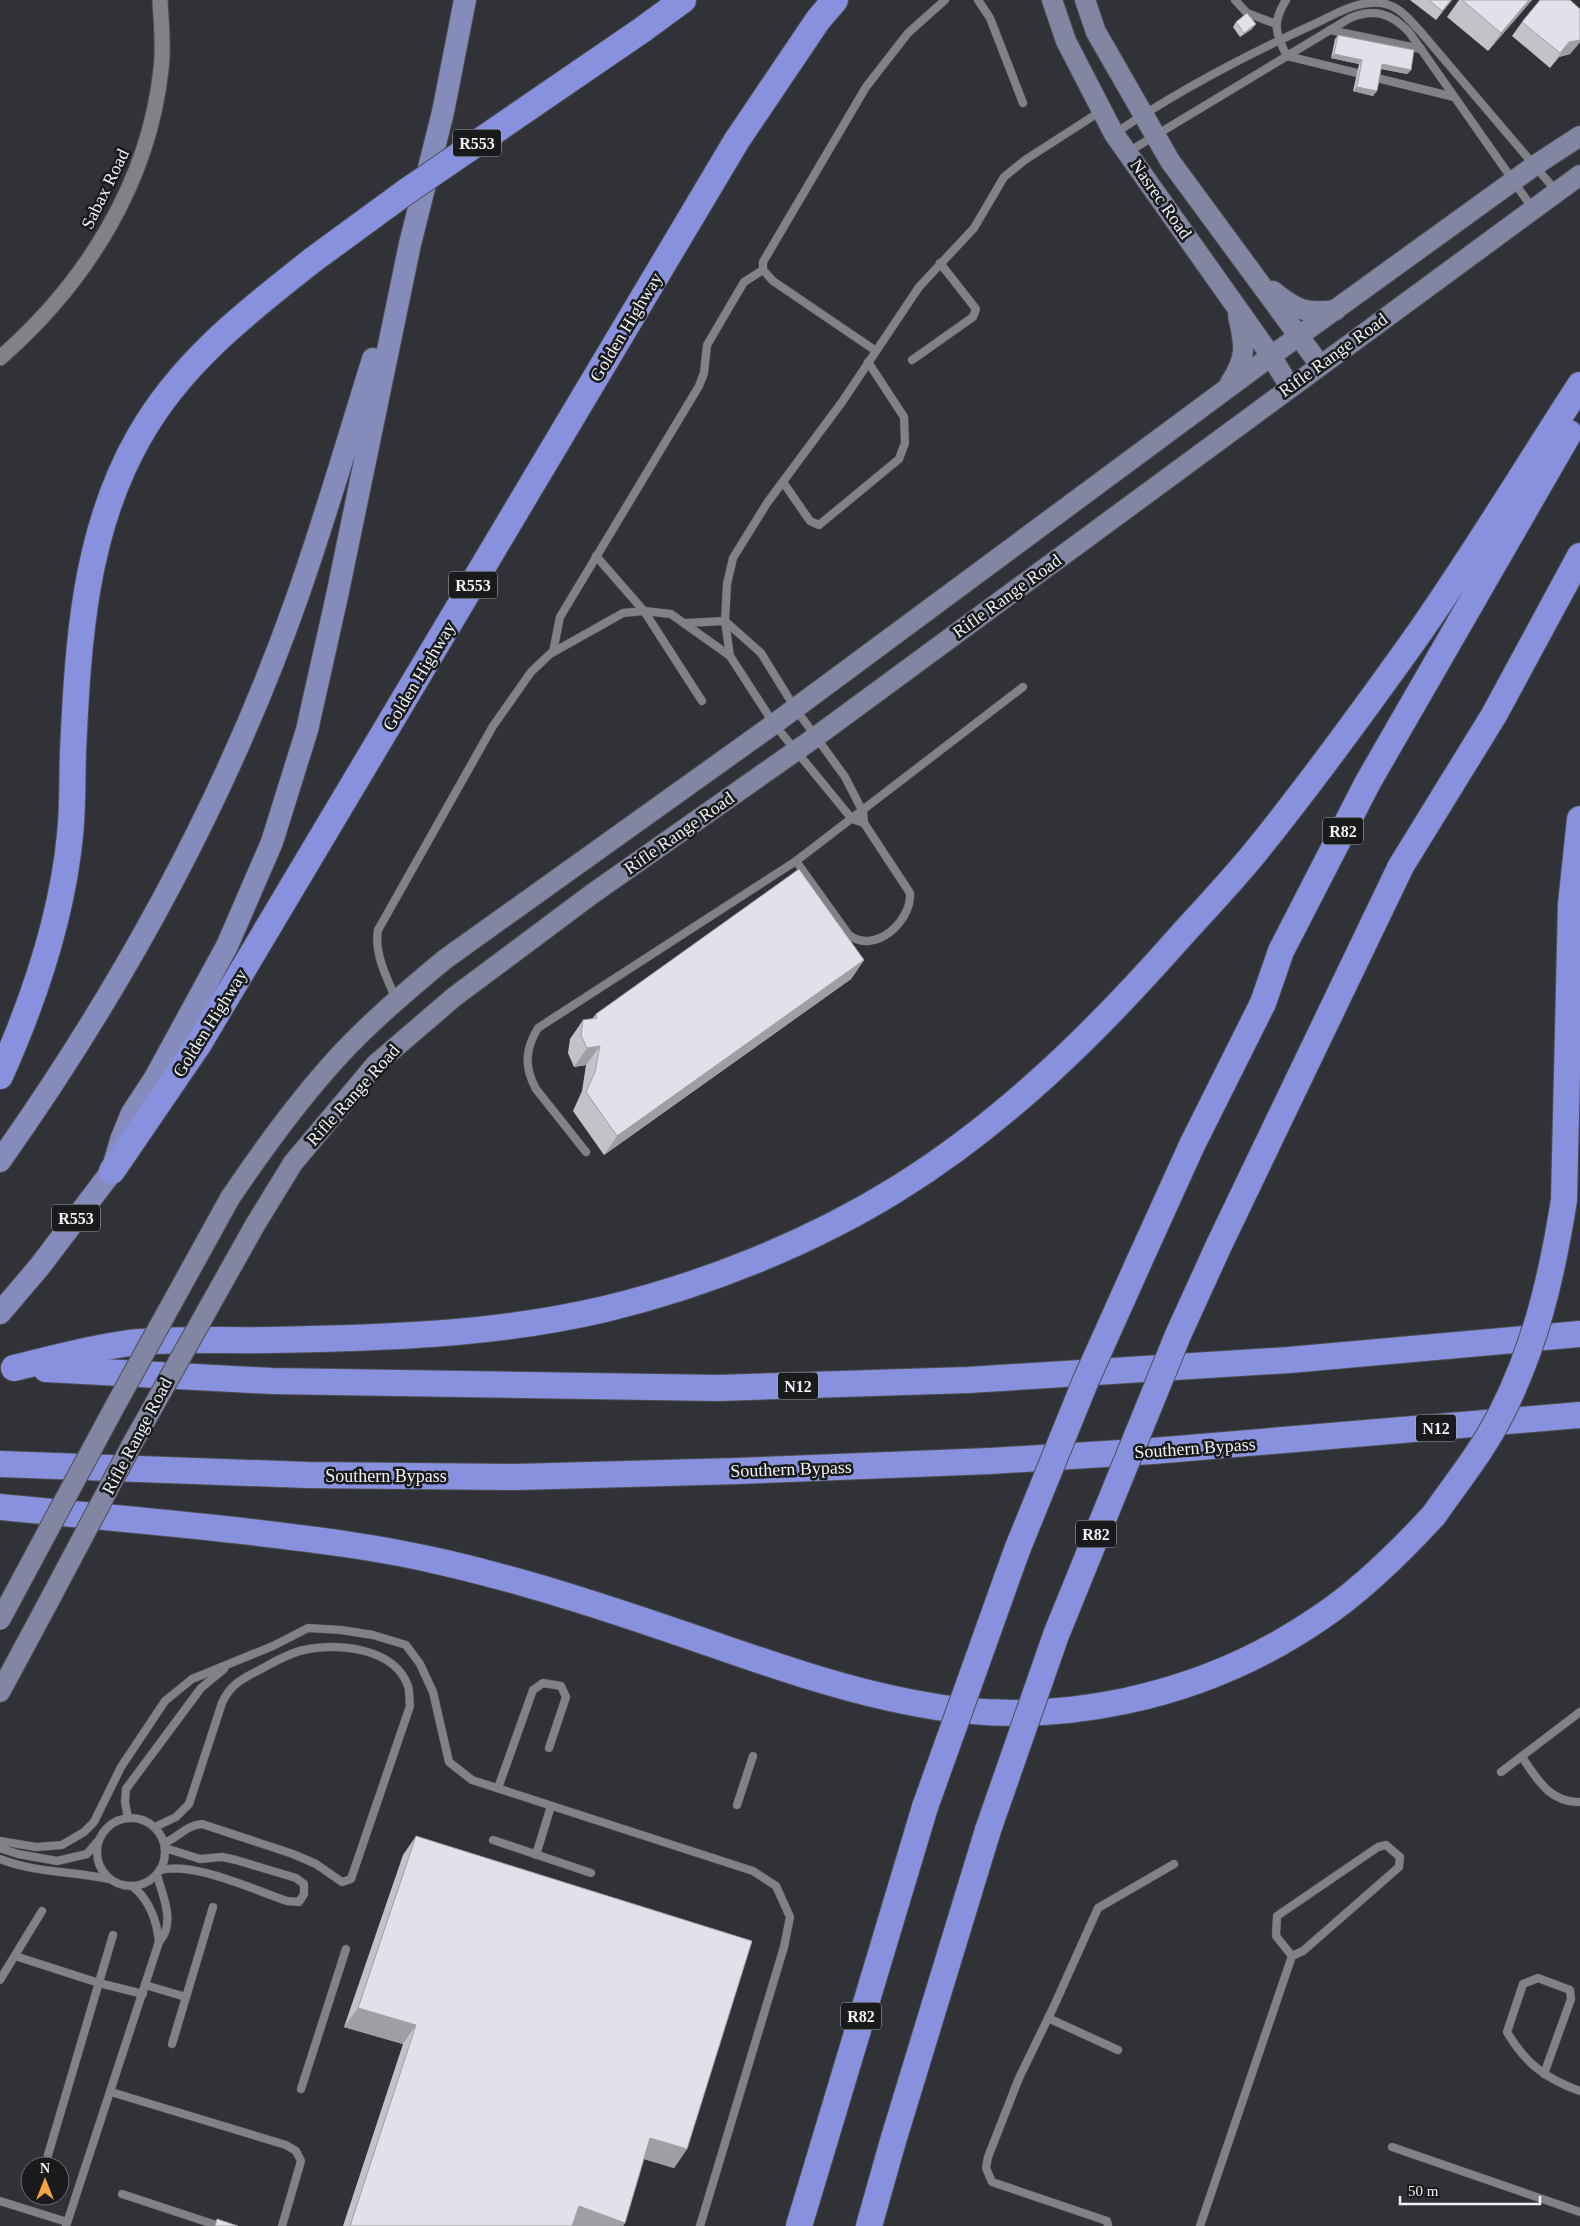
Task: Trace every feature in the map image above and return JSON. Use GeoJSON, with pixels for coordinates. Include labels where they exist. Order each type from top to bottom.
{"type":"FeatureCollection","features":[{"type":"Feature","properties":{"kind":"highway","name":"R553"},"geometry":{"type":"LineString","coordinates":[[0,1076],[22,1027],[34,993],[61,899],[70,835],[83,609],[99,532],[112,490],[139,437],[160,403],[201,354],[243,315],[314,259],[407,191],[683,0]]}},
{"type":"Feature","properties":{"kind":"highway","name":"Golden Highway"},"geometry":{"type":"LineString","coordinates":[[112,1171],[198,1045],[737,140],[818,20],[835,0]]}},
{"type":"Feature","properties":{"kind":"highway"},"geometry":{"type":"LineString","coordinates":[[7,1368],[130,1343],[403,1335],[538,1322],[604,1309],[676,1290],[736,1268],[814,1234],[895,1190],[950,1154],[1046,1077],[1147,974],[1254,854],[1342,740],[1415,638],[1580,386]]}},
{"type":"Feature","properties":{"kind":"highway","name":"R82"},"geometry":{"type":"LineString","coordinates":[[799,2226],[925,1807],[1017,1550],[1086,1380],[1192,1145],[1263,1003],[1281,951],[1364,791],[1580,413]]}},
{"type":"Feature","properties":{"kind":"highway","name":"R82"},"geometry":{"type":"LineString","coordinates":[[869,2226],[988,1830],[1056,1636],[1178,1335],[1219,1245],[1401,866],[1494,715],[1580,556]]}},
{"type":"Feature","properties":{"kind":"highway"},"geometry":{"type":"LineString","coordinates":[[0,1506],[325,1540],[447,1563],[574,1598],[852,1689],[915,1704],[1001,1714],[1056,1712],[1116,1703],[1166,1691],[1222,1672],[1266,1651],[1322,1617],[1388,1563],[1434,1515],[1477,1454],[1500,1415],[1527,1357],[1541,1316],[1554,1263],[1564,1200],[1571,904],[1580,819]]}},
{"type":"Feature","properties":{"kind":"highway","name":"N12"},"geometry":{"type":"LineString","coordinates":[[7,1368],[272,1381],[718,1388],[968,1380],[1289,1360],[1580,1334]]}},
{"type":"Feature","properties":{"kind":"highway","name":"Southern Bypass"},"geometry":{"type":"LineString","coordinates":[[0,1464],[327,1476],[516,1477],[738,1471],[990,1461],[1153,1452],[1580,1415]]}},
{"type":"Feature","properties":{"kind":"main road"},"geometry":{"type":"LineString","coordinates":[[112,1171],[121,1140],[132,1113],[156,1078],[227,946],[272,842],[309,721],[410,244],[443,112],[465,0]]}},
{"type":"Feature","properties":{"kind":"main road","name":"Nasrec Road"},"geometry":{"type":"LineString","coordinates":[[1052,0],[1066,41],[1114,134],[1271,356],[1290,387]]}},
{"type":"Feature","properties":{"kind":"main road","name":"Nasrec Road"},"geometry":{"type":"LineString","coordinates":[[1085,0],[1096,32],[1170,161],[1320,365]]}},
{"type":"Feature","properties":{"kind":"main road","name":"Rifle Range Road"},"geometry":{"type":"LineString","coordinates":[[0,1620],[230,1198],[272,1135],[337,1058],[397,1000],[444,960],[774,724],[1271,356],[1299,338],[1534,166],[1580,136]]}},
{"type":"Feature","properties":{"kind":"main road","name":"Rifle Range Road"},"geometry":{"type":"LineString","coordinates":[[0,1692],[136,1438],[255,1225],[293,1163],[376,1064],[454,997],[592,894],[817,736],[1580,175]]}},
{"type":"Feature","properties":{"kind":"main road"},"geometry":{"type":"LineString","coordinates":[[0,1161],[42,1101],[107,998],[178,872],[208,812],[255,706],[297,598],[410,244]]}},
{"type":"Feature","properties":{"kind":"main road"},"geometry":{"type":"LineString","coordinates":[[1254,275],[1285,301],[1301,310],[1310,312],[1336,310]]}},
{"type":"Feature","properties":{"kind":"main road"},"geometry":{"type":"LineString","coordinates":[[1224,391],[1238,371],[1244,353],[1243,335],[1236,307]]}},
{"type":"Feature","properties":{"kind":"main road","name":"Golden Highway"},"geometry":{"type":"LineString","coordinates":[[0,1313],[40,1266],[112,1171]]}},
{"type":"Feature","properties":{"kind":"street","name":"Sabax Road"},"geometry":{"type":"LineString","coordinates":[[0,358],[30,332],[90,260],[118,210],[144,153],[162,66],[160,0]]}},
{"type":"Feature","properties":{"kind":"lane"},"geometry":{"type":"LineString","coordinates":[[876,352],[772,281],[763,270],[764,256],[866,86],[908,33],[945,0]]}},
{"type":"Feature","properties":{"kind":"lane"},"geometry":{"type":"LineString","coordinates":[[978,0],[990,18],[1023,103]]}},
{"type":"Feature","properties":{"kind":"lane"},"geometry":{"type":"LineString","coordinates":[[1235,0],[1247,13],[1276,24]]}},
{"type":"Feature","properties":{"kind":"lane"},"geometry":{"type":"LineString","coordinates":[[1286,0],[1276,16],[1279,40],[1286,56]]}},
{"type":"Feature","properties":{"kind":"lane"},"geometry":{"type":"LineString","coordinates":[[1114,134],[1144,114],[1223,68],[1279,40],[1354,6],[1367,3],[1392,6],[1420,31],[1557,193]]}},
{"type":"Feature","properties":{"kind":"lane"},"geometry":{"type":"LineString","coordinates":[[1128,152],[1330,30],[1362,13],[1381,13],[1390,15],[1402,24],[1533,209]]}},
{"type":"Feature","properties":{"kind":"lane"},"geometry":{"type":"LineString","coordinates":[[1330,30],[1421,49]]}},
{"type":"Feature","properties":{"kind":"lane"},"geometry":{"type":"LineString","coordinates":[[1286,56],[1357,73]]}},
{"type":"Feature","properties":{"kind":"lane"},"geometry":{"type":"LineString","coordinates":[[1377,78],[1454,97]]}},
{"type":"Feature","properties":{"kind":"lane"},"geometry":{"type":"LineString","coordinates":[[1464,110],[1477,97]]}},
{"type":"Feature","properties":{"kind":"lane"},"geometry":{"type":"LineString","coordinates":[[730,656],[725,621],[727,584],[733,558],[783,482],[876,352],[919,287],[974,228],[1004,177],[1025,160],[1102,110]]}},
{"type":"Feature","properties":{"kind":"lane"},"geometry":{"type":"LineString","coordinates":[[912,360],[973,317],[976,309],[940,263]]}},
{"type":"Feature","properties":{"kind":"lane"},"geometry":{"type":"LineString","coordinates":[[553,652],[560,617],[699,386],[704,373],[705,351],[712,337],[744,282],[763,270]]}},
{"type":"Feature","properties":{"kind":"lane"},"geometry":{"type":"LineString","coordinates":[[783,482],[810,521],[819,525],[899,459],[905,443],[904,418],[868,362]]}},
{"type":"Feature","properties":{"kind":"lane"},"geometry":{"type":"LineString","coordinates":[[596,556],[644,611],[702,701]]}},
{"type":"Feature","properties":{"kind":"lane"},"geometry":{"type":"LineString","coordinates":[[397,1000],[380,956],[377,943],[378,930],[493,726],[530,672],[553,652],[623,613],[644,611],[671,614],[730,656],[774,724],[852,819],[864,824]]}},
{"type":"Feature","properties":{"kind":"lane"},"geometry":{"type":"LineString","coordinates":[[685,623],[725,621],[761,653],[795,708],[845,777],[863,812],[864,824],[910,893],[908,906],[902,920],[891,932],[877,940],[854,939],[849,935],[796,861]]}},
{"type":"Feature","properties":{"kind":"lane"},"geometry":{"type":"LineString","coordinates":[[586,1152],[530,1079],[527,1064],[528,1050],[538,1028],[796,861],[863,812],[1023,687]]}},
{"type":"Feature","properties":{"kind":"lane"},"geometry":{"type":"LineString","coordinates":[[0,1841],[36,1848],[62,1845],[84,1832],[94,1822],[121,1768],[165,1701],[192,1679],[230,1664],[308,1628],[341,1630],[373,1635],[406,1645],[420,1664],[433,1692],[449,1762],[472,1780],[753,1871],[776,1886],[790,1917],[784,1946],[700,2226]]}},
{"type":"Feature","properties":{"kind":"lane"},"geometry":{"type":"LineString","coordinates":[[155,1827],[176,1817],[189,1804],[222,1703],[228,1690],[239,1681],[303,1650],[332,1646],[380,1656],[398,1668],[408,1686],[410,1706],[351,1879],[342,1882],[316,1864],[293,1854],[202,1824],[193,1824],[165,1845]]}},
{"type":"Feature","properties":{"kind":"lane"},"geometry":{"type":"LineString","coordinates":[[128,1818],[125,1802],[126,1789],[201,1688],[230,1664]]}},
{"type":"Feature","properties":{"kind":"lane"},"geometry":{"type":"LineString","coordinates":[[498,1788],[533,1690],[544,1683],[561,1686],[566,1697],[549,1748]]}},
{"type":"Feature","properties":{"kind":"lane"},"geometry":{"type":"LineString","coordinates":[[1501,1772],[1580,1712]]}},
{"type":"Feature","properties":{"kind":"lane"},"geometry":{"type":"LineString","coordinates":[[737,1805],[753,1756]]}},
{"type":"Feature","properties":{"kind":"lane"},"geometry":{"type":"LineString","coordinates":[[1522,1757],[1547,1792],[1557,1798],[1580,1802]]}},
{"type":"Feature","properties":{"kind":"lane"},"geometry":{"type":"LineString","coordinates":[[536,1855],[551,1806]]}},
{"type":"Feature","properties":{"kind":"lane"},"geometry":{"type":"LineString","coordinates":[[94,1822],[112,1823],[128,1818],[145,1820],[155,1827],[165,1845],[164,1859],[158,1873],[167,1909],[168,1924],[165,1936],[159,1942]]}},
{"type":"Feature","properties":{"kind":"lane"},"geometry":{"type":"LineString","coordinates":[[0,1848],[18,1854],[57,1861],[87,1854],[112,1823]]}},
{"type":"Feature","properties":{"kind":"lane"},"geometry":{"type":"LineString","coordinates":[[98,1840],[96,1851],[98,1862],[103,1872],[120,1885],[132,1886],[143,1884],[158,1873],[174,1867],[196,1870],[287,1901],[299,1902],[304,1894],[304,1884],[296,1878],[222,1857],[200,1859],[165,1845]]}},
{"type":"Feature","properties":{"kind":"lane"},"geometry":{"type":"LineString","coordinates":[[493,1840],[591,1873]]}},
{"type":"Feature","properties":{"kind":"lane"},"geometry":{"type":"LineString","coordinates":[[1200,2226],[1292,1956],[1302,1952],[1399,1867],[1400,1857],[1386,1845],[1378,1847],[1277,1916],[1276,1936],[1292,1956]]}},
{"type":"Feature","properties":{"kind":"lane"},"geometry":{"type":"LineString","coordinates":[[0,1859],[14,1865],[84,1874],[111,1880]]}},
{"type":"Feature","properties":{"kind":"lane"},"geometry":{"type":"LineString","coordinates":[[1108,2226],[1107,2221],[992,2182],[986,2168],[996,2132],[1015,2087],[1098,1908],[1174,1864]]}},
{"type":"Feature","properties":{"kind":"lane"},"geometry":{"type":"LineString","coordinates":[[0,2201],[67,2224],[159,1942],[158,1928],[143,1894],[132,1886]]}},
{"type":"Feature","properties":{"kind":"lane"},"geometry":{"type":"LineString","coordinates":[[172,2044],[213,1907]]}},
{"type":"Feature","properties":{"kind":"lane"},"geometry":{"type":"LineString","coordinates":[[0,1980],[42,1911]]}},
{"type":"Feature","properties":{"kind":"lane"},"geometry":{"type":"LineString","coordinates":[[48,2155],[112,1935]]}},
{"type":"Feature","properties":{"kind":"lane"},"geometry":{"type":"LineString","coordinates":[[301,2089],[346,1949]]}},
{"type":"Feature","properties":{"kind":"lane"},"geometry":{"type":"LineString","coordinates":[[15,1956],[99,1983],[143,1994]]}},
{"type":"Feature","properties":{"kind":"lane"},"geometry":{"type":"LineString","coordinates":[[1544,2074],[1571,1999],[1570,1990],[1538,1978],[1523,1984],[1508,2032],[1517,2049],[1527,2061],[1544,2074],[1563,2085],[1580,2091]]}},
{"type":"Feature","properties":{"kind":"lane"},"geometry":{"type":"LineString","coordinates":[[145,1985],[186,1997]]}},
{"type":"Feature","properties":{"kind":"lane"},"geometry":{"type":"LineString","coordinates":[[1048,2018],[1118,2050]]}},
{"type":"Feature","properties":{"kind":"lane"},"geometry":{"type":"LineString","coordinates":[[111,2092],[286,2145],[296,2151],[302,2161],[282,2226]]}},
{"type":"Feature","properties":{"kind":"lane"},"geometry":{"type":"LineString","coordinates":[[1392,2147],[1580,2212]]}},
{"type":"Feature","properties":{"kind":"lane"},"geometry":{"type":"LineString","coordinates":[[122,2194],[219,2226]]}},
{"type":"Feature","properties":{"kind":"building"},"geometry":{"type":"Polygon","coordinates":[[[1429,0],[1451,0],[1442,11],[1429,0]]]}},
{"type":"Feature","properties":{"kind":"building"},"geometry":{"type":"Polygon","coordinates":[[[1462,0],[1529,0],[1501,33],[1462,0]]]}},
{"type":"Feature","properties":{"kind":"building"},"geometry":{"type":"Polygon","coordinates":[[[1540,0],[1570,0],[1580,9],[1580,40],[1569,42],[1560,53],[1522,22],[1540,0]]]}},
{"type":"Feature","properties":{"kind":"building"},"geometry":{"type":"Polygon","coordinates":[[[1247,13],[1256,24],[1244,33],[1236,22],[1247,13]]]}},
{"type":"Feature","properties":{"kind":"building"},"geometry":{"type":"Polygon","coordinates":[[[1338,35],[1414,50],[1411,70],[1382,64],[1377,91],[1357,87],[1362,60],[1334,54],[1338,35]]]}},
{"type":"Feature","properties":{"kind":"building"},"geometry":{"type":"Polygon","coordinates":[[[799,869],[864,960],[617,1136],[586,1092],[595,1072],[600,1046],[587,1048],[581,1035],[583,1020],[597,1018],[596,1014],[799,869]]]}},
{"type":"Feature","properties":{"kind":"building"},"geometry":{"type":"Polygon","coordinates":[[[416,1836],[752,1941],[687,2149],[650,2138],[625,2223],[579,2206],[572,2226],[350,2226],[416,2025],[358,2008],[416,1836]]]}},
{"type":"Feature","properties":{"kind":"building"},"geometry":{"type":"Polygon","coordinates":[[[217,2219],[238,2226],[215,2226],[217,2219]]]}}]}
